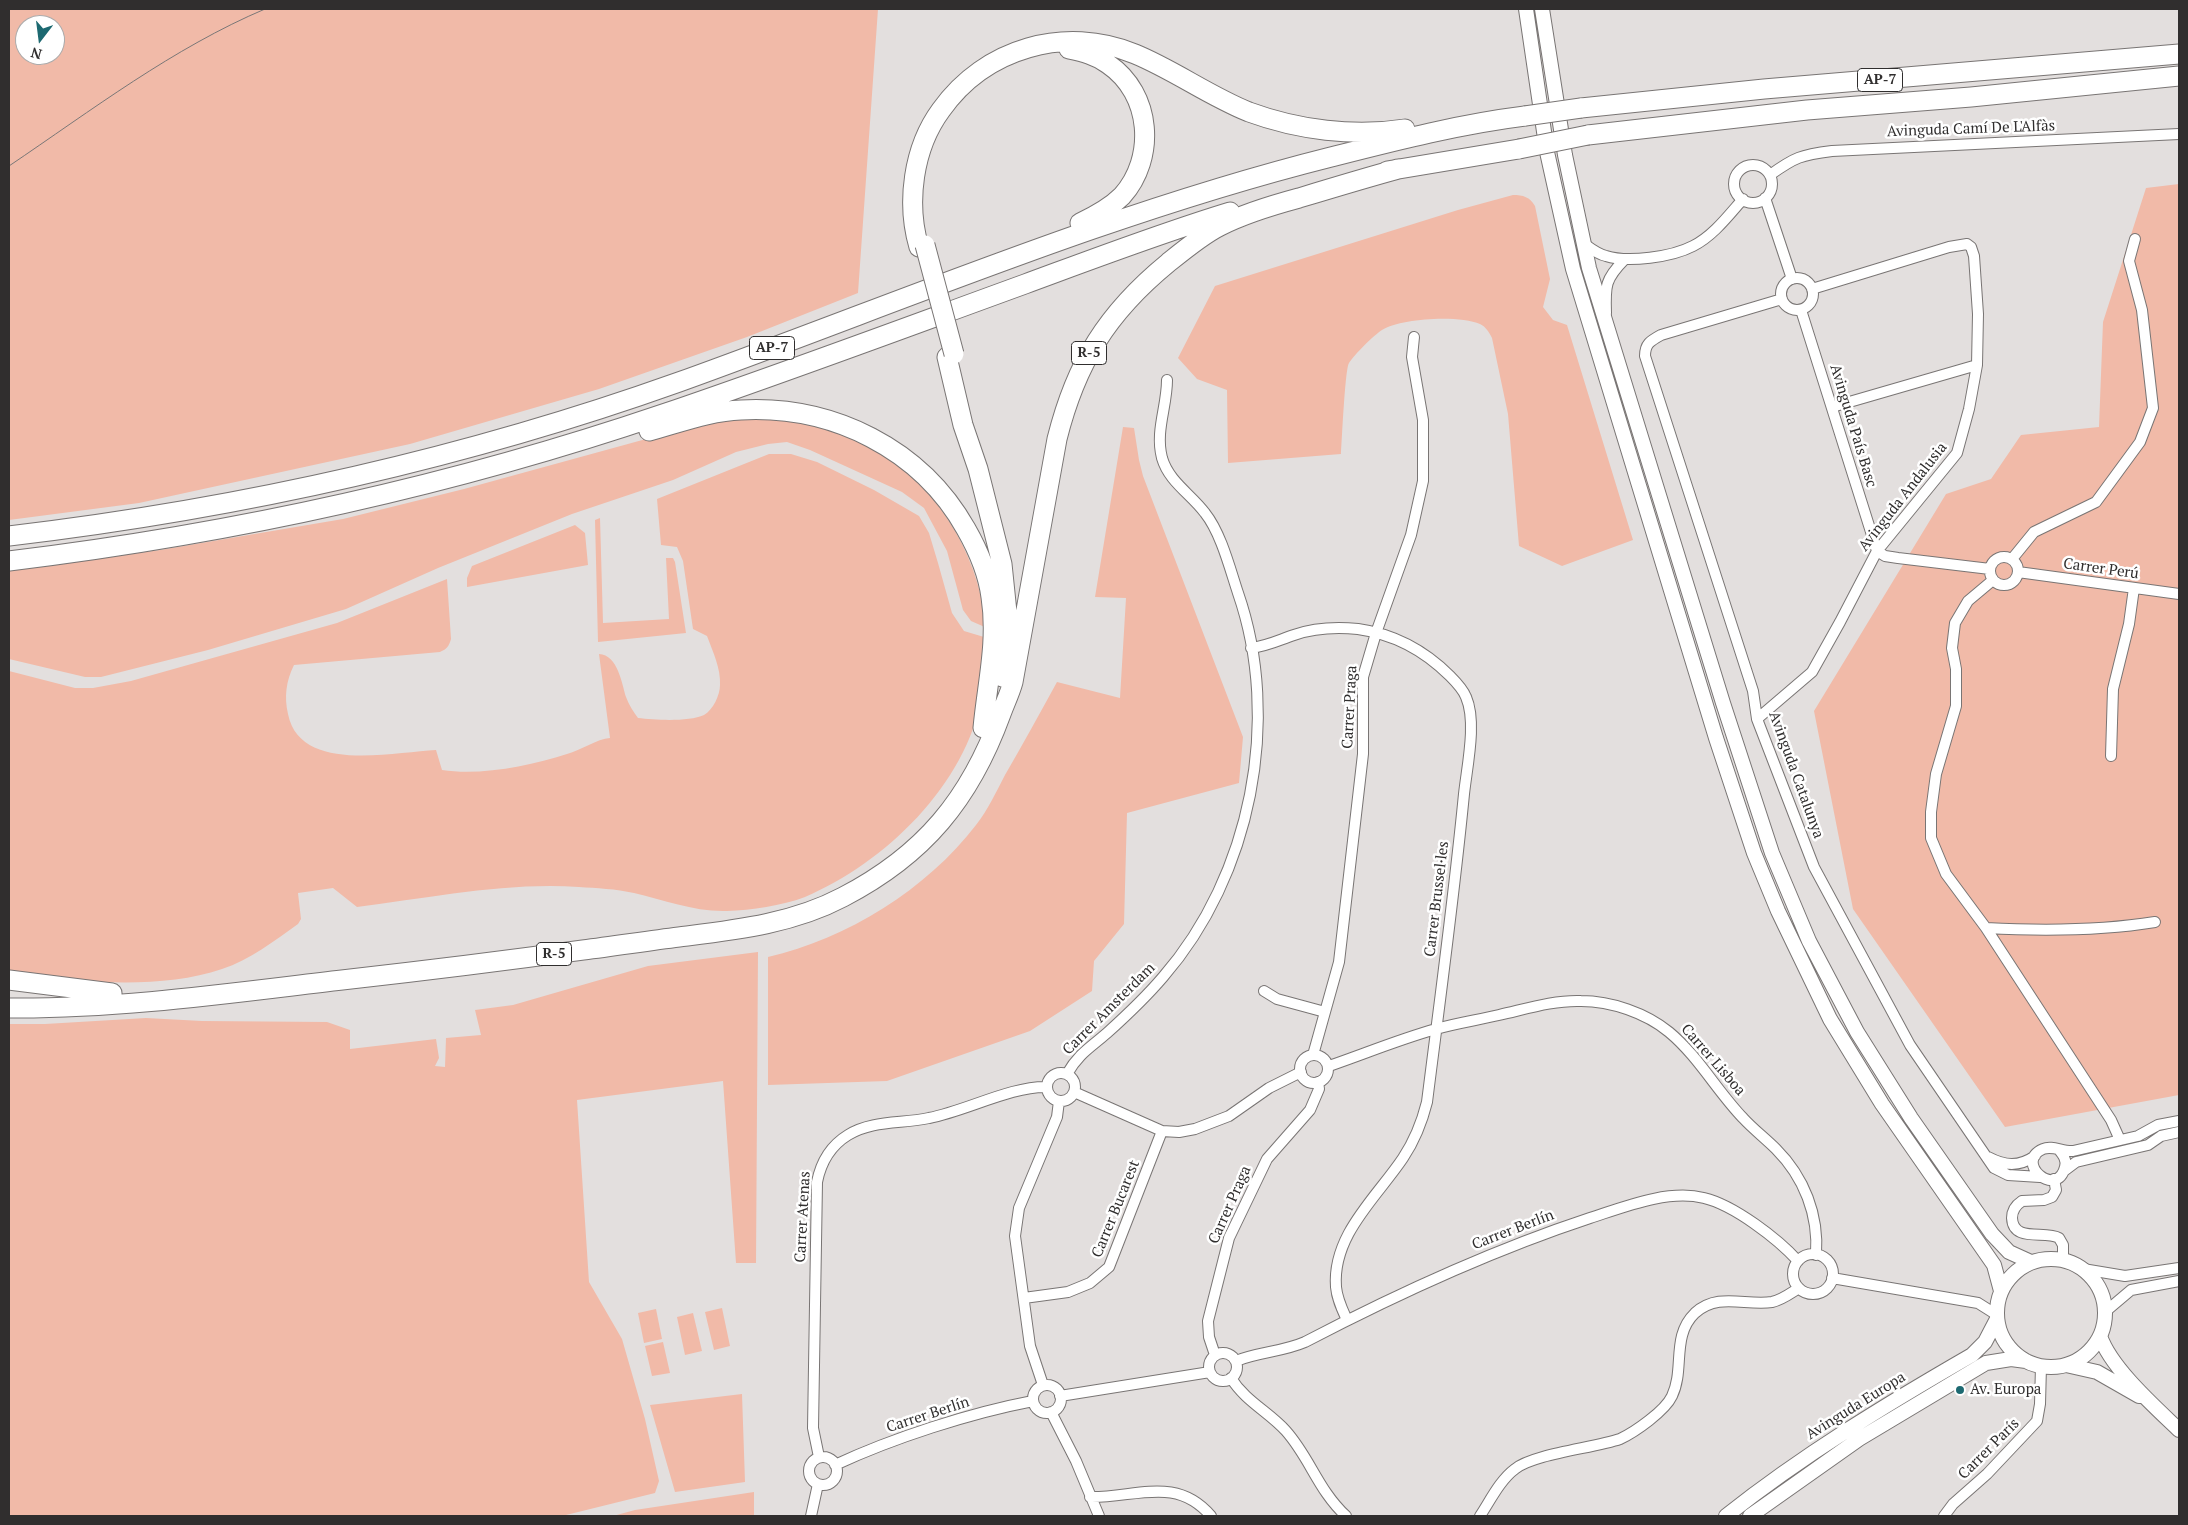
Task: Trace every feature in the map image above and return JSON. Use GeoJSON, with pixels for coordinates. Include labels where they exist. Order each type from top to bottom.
{"type":"FeatureCollection","features":[{"type":"Feature","properties":{"kind":"highway"},"geometry":{"type":"LineString","coordinates":[[922,246],[914,224],[914,186],[919,155],[931,126],[950,98],[977,72],[1010,54],[1031,46],[1080,41],[1119,48],[1143,58],[1248,111],[1284,122],[1314,128],[1373,131],[1402,130],[1449,122],[1497,120]]}},
{"type":"Feature","properties":{"kind":"highway","name":"R-5"},"geometry":{"type":"LineString","coordinates":[[1002,711],[1013,630],[1010,574],[999,523],[950,356],[922,246],[920,203],[924,164],[936,130],[958,99],[995,68],[1023,55],[1059,48],[1084,52],[1109,64],[1125,80],[1132,91],[1143,115],[1145,143],[1143,154],[1134,179],[1115,203],[1093,217],[1064,230],[1030,252]]}},
{"type":"Feature","properties":{"kind":"highway","name":"AP-7"},"geometry":{"type":"LineString","coordinates":[[9,536],[139,518],[241,501],[335,481],[510,436],[674,383],[1136,214],[1272,172],[1377,145],[1497,120],[1581,108],[1764,89],[2179,54]]}},
{"type":"Feature","properties":{"kind":"highway","name":"AP-7"},"geometry":{"type":"LineString","coordinates":[[9,561],[97,550],[249,524],[478,471],[652,418],[1207,219],[1254,205],[1398,169],[1519,149],[1588,135],[1807,110],[1971,97],[2179,76]]}},
{"type":"Feature","properties":{"kind":"highway","name":"R-5"},"geometry":{"type":"LineString","coordinates":[[9,1008],[106,1004],[256,991],[473,966],[716,933],[785,920],[818,908],[856,890],[893,866],[915,848],[946,817],[964,792],[984,758],[1010,695],[1017,666],[1057,439],[1064,412],[1077,376],[1106,326],[1125,302],[1150,277],[1186,248],[1221,226],[1267,207],[1398,169]]}},
{"type":"Feature","properties":{"kind":"highway"},"geometry":{"type":"LineString","coordinates":[[950,356],[963,425],[995,531],[1007,595],[1008,622],[1004,670],[994,708],[982,728]]}},
{"type":"Feature","properties":{"kind":"highway"},"geometry":{"type":"LineString","coordinates":[[9,998],[178,988],[284,977],[733,923],[783,912],[826,896],[857,879],[912,837],[934,814],[957,782],[974,750],[982,728],[992,667],[993,614],[989,585],[970,537],[941,493],[917,468],[902,456],[868,435],[817,416],[772,409],[713,413],[400,498],[323,514],[249,524]]}},
{"type":"Feature","properties":{"kind":"highway"},"geometry":{"type":"LineString","coordinates":[[9,980],[112,993]]}},
{"type":"Feature","properties":{"kind":"main road"},"geometry":{"type":"LineString","coordinates":[[1526,9],[1547,152],[1573,269],[1708,710],[1754,853],[1778,911],[1830,1018],[1882,1104],[1994,1265],[2001,1291],[1997,1317],[2000,1332],[2007,1344],[2016,1354],[2027,1361],[2041,1366],[2066,1365],[2097,1372],[2149,1401]]}},
{"type":"Feature","properties":{"kind":"main road"},"geometry":{"type":"LineString","coordinates":[[1542,9],[1565,155],[1583,242],[1607,328],[1753,799],[1772,853],[1809,940],[1857,1032],[1911,1118],[1996,1239],[2009,1252],[2031,1262]]}},
{"type":"Feature","properties":{"kind":"main road"},"geometry":{"type":"LineString","coordinates":[[2001,1291],[2013,1274],[2031,1262],[2047,1259],[2063,1260],[2083,1269],[2095,1281],[2102,1296],[2105,1312],[2100,1336],[2086,1354],[2066,1365]]}},
{"type":"Feature","properties":{"kind":"main road","name":"Avinguda Europa"},"geometry":{"type":"LineString","coordinates":[[1726,1516],[1761,1488],[1818,1448],[1972,1355],[1985,1342],[1997,1317]]}},
{"type":"Feature","properties":{"kind":"main road"},"geometry":{"type":"LineString","coordinates":[[2100,1336],[2103,1346],[2112,1358],[2149,1401],[2179,1430]]}},
{"type":"Feature","properties":{"kind":"main road","name":"Avinguda Europa"},"geometry":{"type":"LineString","coordinates":[[1750,1516],[1836,1454],[1986,1363],[2011,1359],[2027,1361]]}},
{"type":"Feature","properties":{"kind":"street","name":"Avinguda Camí De L'Alfàs"},"geometry":{"type":"LineString","coordinates":[[1770,175],[1792,159],[1806,154],[1832,151],[2179,134]]}},
{"type":"Feature","properties":{"kind":"street"},"geometry":{"type":"LineString","coordinates":[[1755,165],[1761,167],[1770,175],[1772,187],[1765,198],[1755,202],[1743,200],[1735,190],[1735,177],[1738,172],[1755,165]]}},
{"type":"Feature","properties":{"kind":"street"},"geometry":{"type":"LineString","coordinates":[[1765,198],[1792,279]]}},
{"type":"Feature","properties":{"kind":"street"},"geometry":{"type":"LineString","coordinates":[[1583,242],[1594,251],[1606,257],[1625,259],[1661,256],[1692,246],[1717,228],[1743,200]]}},
{"type":"Feature","properties":{"kind":"street"},"geometry":{"type":"LineString","coordinates":[[2012,559],[2034,532],[2096,502],[2140,442],[2153,408],[2142,310],[2129,260],[2135,239]]}},
{"type":"Feature","properties":{"kind":"street","name":"Avinguda Andalusia"},"geometry":{"type":"LineString","coordinates":[[1757,719],[1812,672],[1877,551],[1957,453],[1969,409],[1977,364],[1978,314],[1974,256],[1971,247],[1966,244],[1960,244],[1812,289]]}},
{"type":"Feature","properties":{"kind":"street"},"geometry":{"type":"LineString","coordinates":[[1607,328],[1606,282],[1625,259]]}},
{"type":"Feature","properties":{"kind":"street"},"geometry":{"type":"LineString","coordinates":[[1796,278],[1807,281],[1812,289],[1812,300],[1801,310],[1790,308],[1782,298],[1783,286],[1792,279],[1796,278]]}},
{"type":"Feature","properties":{"kind":"street","name":"Avinguda Catalunya"},"geometry":{"type":"LineString","coordinates":[[1782,298],[1661,335],[1649,342],[1645,349],[1645,356],[1753,691],[1757,719],[1814,867],[1910,1045],[1994,1168],[2003,1174],[2040,1177]]}},
{"type":"Feature","properties":{"kind":"street","name":"Avinguda País Basc"},"geometry":{"type":"LineString","coordinates":[[1801,310],[1877,551]]}},
{"type":"Feature","properties":{"kind":"street","name":"Carrer Praga"},"geometry":{"type":"LineString","coordinates":[[1313,1054],[1339,962],[1362,754],[1364,678],[1376,632],[1411,535],[1423,481],[1424,420],[1412,357],[1414,337]]}},
{"type":"Feature","properties":{"kind":"street"},"geometry":{"type":"LineString","coordinates":[[1832,407],[1977,364]]}},
{"type":"Feature","properties":{"kind":"street","name":"Carrer Amsterdam"},"geometry":{"type":"LineString","coordinates":[[1067,1074],[1080,1055],[1117,1024],[1165,975],[1195,934],[1227,872],[1249,805],[1254,774],[1258,712],[1251,648],[1239,594],[1212,523],[1205,512],[1178,484],[1164,463],[1160,433],[1167,380]]}},
{"type":"Feature","properties":{"kind":"street"},"geometry":{"type":"LineString","coordinates":[[1877,551],[1885,556],[1990,569]]}},
{"type":"Feature","properties":{"kind":"street"},"geometry":{"type":"LineString","coordinates":[[2006,557],[2012,559],[2017,565],[2018,572],[2016,578],[2009,584],[2000,584],[1993,580],[1990,569],[1997,559],[2006,557]]}},
{"type":"Feature","properties":{"kind":"street","name":"Carrer Perú"},"geometry":{"type":"LineString","coordinates":[[2018,572],[2179,594]]}},
{"type":"Feature","properties":{"kind":"street"},"geometry":{"type":"LineString","coordinates":[[1993,580],[1968,601],[1955,623],[1952,648],[1956,677],[1956,706],[1936,774],[1930,827],[1935,850],[1946,874],[1986,928],[2111,1120],[2120,1140]]}},
{"type":"Feature","properties":{"kind":"street"},"geometry":{"type":"LineString","coordinates":[[2111,756],[2113,689],[2129,624],[2134,588]]}},
{"type":"Feature","properties":{"kind":"street","name":"Carrer Brussel·les"},"geometry":{"type":"LineString","coordinates":[[1251,648],[1267,646],[1296,634],[1326,628],[1358,629],[1376,632],[1414,647],[1432,659],[1459,685],[1466,696],[1470,708],[1470,732],[1458,856],[1427,1102],[1420,1127],[1403,1159],[1356,1220],[1339,1262],[1336,1289],[1347,1320]]}},
{"type":"Feature","properties":{"kind":"street"},"geometry":{"type":"LineString","coordinates":[[1986,928],[2026,930],[2115,929],[2155,922]]}},
{"type":"Feature","properties":{"kind":"street"},"geometry":{"type":"LineString","coordinates":[[1264,991],[1277,999],[1325,1012]]}},
{"type":"Feature","properties":{"kind":"street","name":"Carrer Lisboa"},"geometry":{"type":"LineString","coordinates":[[1329,1066],[1436,1029],[1544,1005],[1573,1001],[1612,1005],[1655,1023],[1668,1031],[1686,1049],[1737,1112],[1776,1148],[1792,1167],[1802,1182],[1813,1211],[1817,1238],[1816,1255]]}},
{"type":"Feature","properties":{"kind":"street"},"geometry":{"type":"LineString","coordinates":[[1313,1054],[1324,1058],[1329,1066],[1328,1075],[1318,1082],[1306,1080],[1301,1072],[1303,1060],[1313,1054]]}},
{"type":"Feature","properties":{"kind":"street"},"geometry":{"type":"LineString","coordinates":[[1074,1092],[1162,1131],[1179,1132],[1229,1116],[1269,1088],[1301,1072]]}},
{"type":"Feature","properties":{"kind":"street"},"geometry":{"type":"LineString","coordinates":[[1061,1073],[1067,1074],[1073,1079],[1074,1092],[1068,1099],[1059,1101],[1051,1096],[1047,1087],[1053,1076],[1061,1073]]}},
{"type":"Feature","properties":{"kind":"street","name":"Carrer Praga"},"geometry":{"type":"LineString","coordinates":[[1215,1355],[1209,1337],[1208,1321],[1229,1238],[1267,1159],[1310,1110],[1319,1089],[1318,1082]]}},
{"type":"Feature","properties":{"kind":"street","name":"Carrer Atenas"},"geometry":{"type":"LineString","coordinates":[[819,1457],[813,1428],[817,1182],[820,1166],[828,1153],[836,1144],[858,1130],[880,1124],[929,1118],[1030,1088],[1047,1087]]}},
{"type":"Feature","properties":{"kind":"street"},"geometry":{"type":"LineString","coordinates":[[1043,1385],[1030,1346],[1015,1236],[1016,1221],[1024,1192],[1057,1117],[1059,1101]]}},
{"type":"Feature","properties":{"kind":"street"},"geometry":{"type":"LineString","coordinates":[[1988,1157],[2003,1164],[2021,1164],[2036,1156],[2043,1149],[2073,1151],[2142,1134],[2158,1125],[2179,1121]]}},
{"type":"Feature","properties":{"kind":"street","name":"Carrer Bucarest"},"geometry":{"type":"LineString","coordinates":[[1024,1298],[1068,1292],[1082,1287],[1101,1276],[1109,1267],[1162,1131]]}},
{"type":"Feature","properties":{"kind":"street"},"geometry":{"type":"LineString","coordinates":[[2036,1156],[2033,1166],[2040,1177],[2048,1180],[2054,1179],[2076,1162],[2148,1144],[2161,1136],[2179,1132]]}},
{"type":"Feature","properties":{"kind":"street"},"geometry":{"type":"LineString","coordinates":[[2058,1150],[2065,1159],[2064,1171]]}},
{"type":"Feature","properties":{"kind":"street"},"geometry":{"type":"LineString","coordinates":[[2054,1179],[2056,1190],[2052,1197],[2044,1200],[2022,1201],[2014,1209],[2012,1219],[2015,1228],[2022,1233],[2047,1233],[2059,1238],[2063,1245],[2063,1260]]}},
{"type":"Feature","properties":{"kind":"street","name":"Carrer Berlín"},"geometry":{"type":"LineString","coordinates":[[1236,1361],[1247,1356],[1296,1346],[1421,1284],[1523,1241],[1611,1211],[1672,1197],[1694,1196],[1722,1204],[1744,1217],[1798,1261]]}},
{"type":"Feature","properties":{"kind":"street"},"geometry":{"type":"LineString","coordinates":[[1806,1255],[1816,1255],[1825,1259],[1830,1264],[1832,1278],[1827,1288],[1816,1294],[1799,1288],[1793,1276],[1798,1261],[1806,1255]]}},
{"type":"Feature","properties":{"kind":"street"},"geometry":{"type":"LineString","coordinates":[[2083,1269],[2126,1276],[2179,1268]]}},
{"type":"Feature","properties":{"kind":"street"},"geometry":{"type":"LineString","coordinates":[[1832,1278],[1978,1304],[1997,1317]]}},
{"type":"Feature","properties":{"kind":"street"},"geometry":{"type":"LineString","coordinates":[[2105,1312],[2131,1290],[2179,1282]]}},
{"type":"Feature","properties":{"kind":"street"},"geometry":{"type":"LineString","coordinates":[[1480,1516],[1508,1475],[1516,1468],[1532,1460],[1620,1439],[1631,1434],[1663,1408],[1672,1396],[1675,1387],[1680,1339],[1687,1324],[1696,1312],[1710,1304],[1724,1301],[1773,1302],[1799,1288]]}},
{"type":"Feature","properties":{"kind":"street"},"geometry":{"type":"LineString","coordinates":[[1225,1353],[1236,1361],[1237,1370],[1231,1378],[1218,1380],[1210,1372],[1210,1361],[1215,1355],[1225,1353]]}},
{"type":"Feature","properties":{"kind":"street","name":"Carrer París"},"geometry":{"type":"LineString","coordinates":[[1944,1516],[1953,1504],[1987,1474],[2036,1421],[2040,1404],[2041,1366]]}},
{"type":"Feature","properties":{"kind":"street"},"geometry":{"type":"LineString","coordinates":[[1060,1396],[1210,1372]]}},
{"type":"Feature","properties":{"kind":"street"},"geometry":{"type":"LineString","coordinates":[[1231,1378],[1244,1396],[1287,1432],[1326,1494],[1346,1516]]}},
{"type":"Feature","properties":{"kind":"street"},"geometry":{"type":"LineString","coordinates":[[1043,1385],[1052,1386],[1060,1396],[1059,1406],[1051,1412],[1039,1410],[1033,1401],[1036,1390],[1043,1385]]}},
{"type":"Feature","properties":{"kind":"street","name":"Carrer Berlín"},"geometry":{"type":"LineString","coordinates":[[835,1465],[930,1429],[988,1411],[1033,1401]]}},
{"type":"Feature","properties":{"kind":"street"},"geometry":{"type":"LineString","coordinates":[[1051,1412],[1076,1461],[1099,1516]]}},
{"type":"Feature","properties":{"kind":"street"},"geometry":{"type":"LineString","coordinates":[[819,1457],[826,1457],[835,1465],[837,1471],[834,1479],[826,1484],[818,1484],[810,1477],[809,1468],[813,1460],[819,1457]]}},
{"type":"Feature","properties":{"kind":"street"},"geometry":{"type":"LineString","coordinates":[[811,1516],[818,1484]]}},
{"type":"Feature","properties":{"kind":"street"},"geometry":{"type":"LineString","coordinates":[[1090,1497],[1162,1491],[1190,1499],[1202,1506],[1211,1516]]}},
{"type":"Feature","properties":{"kind":"shaded area"},"geometry":{"type":"Polygon","coordinates":[[[9,9],[878,9],[858,293],[747,337],[599,389],[410,444],[139,503],[9,520],[9,9]]]}},
{"type":"Feature","properties":{"kind":"shaded area"},"geometry":{"type":"Polygon","coordinates":[[[2179,184],[2179,1095],[2005,1127],[1853,909],[1814,711],[1946,494],[1991,479],[2021,435],[2099,427],[2103,322],[2146,188],[2179,184]]]}},
{"type":"Feature","properties":{"kind":"shaded area"},"geometry":{"type":"Polygon","coordinates":[[[1513,195],[1526,197],[1535,206],[1550,279],[1543,307],[1553,320],[1567,325],[1633,540],[1562,566],[1519,546],[1508,414],[1492,338],[1484,327],[1471,321],[1430,319],[1402,323],[1382,330],[1365,345],[1349,363],[1345,391],[1341,454],[1228,463],[1227,390],[1197,379],[1178,358],[1215,286],[1458,210],[1513,195]]]}},
{"type":"Feature","properties":{"kind":"shaded area"},"geometry":{"type":"Polygon","coordinates":[[[732,418],[792,420],[824,426],[861,442],[887,458],[910,476],[930,496],[948,519],[962,543],[973,570],[987,628],[971,621],[963,610],[947,551],[924,508],[902,492],[810,450],[787,442],[768,444],[736,452],[673,480],[572,514],[438,568],[346,609],[208,650],[101,677],[85,677],[9,659],[9,571],[160,550],[343,519],[732,418]]]}},
{"type":"Feature","properties":{"kind":"shaded area"},"geometry":{"type":"Polygon","coordinates":[[[1123,427],[1134,428],[1143,476],[1243,737],[1239,783],[1127,813],[1124,924],[1094,961],[1092,991],[1030,1031],[887,1081],[768,1085],[768,957],[798,949],[856,924],[909,890],[934,870],[976,825],[992,801],[1057,682],[1120,698],[1126,598],[1095,597],[1123,427]]]}},
{"type":"Feature","properties":{"kind":"shaded area"},"geometry":{"type":"Polygon","coordinates":[[[769,454],[791,454],[817,462],[874,490],[919,516],[929,533],[952,613],[964,631],[984,637],[982,696],[973,729],[959,760],[940,790],[918,817],[892,842],[864,864],[835,882],[805,897],[766,907],[727,911],[691,908],[620,891],[551,886],[495,889],[357,907],[333,888],[298,893],[301,919],[298,924],[242,961],[197,976],[144,982],[116,982],[9,974],[9,671],[75,688],[93,688],[131,681],[337,623],[447,579],[451,639],[447,647],[442,651],[294,665],[289,677],[286,701],[288,714],[296,733],[310,745],[329,752],[350,755],[436,750],[442,770],[457,772],[505,769],[537,762],[567,754],[600,740],[610,738],[599,654],[611,659],[615,665],[627,700],[638,718],[672,720],[698,717],[707,713],[715,702],[720,689],[719,673],[707,636],[693,629],[683,561],[677,547],[661,545],[657,499],[769,454]]]}},
{"type":"Feature","properties":{"kind":"shaded area"},"geometry":{"type":"Polygon","coordinates":[[[600,518],[603,623],[669,619],[666,558],[673,558],[686,633],[598,642],[595,520],[600,518]]]}},
{"type":"Feature","properties":{"kind":"shaded area"},"geometry":{"type":"Polygon","coordinates":[[[575,525],[585,533],[588,565],[467,587],[467,578],[472,566],[575,525]]]}},
{"type":"Feature","properties":{"kind":"shaded area"},"geometry":{"type":"Polygon","coordinates":[[[758,952],[756,1263],[736,1263],[723,1081],[577,1100],[589,1282],[622,1339],[645,1419],[659,1481],[655,1493],[562,1516],[9,1516],[9,1024],[45,1024],[146,1018],[202,1021],[327,1022],[350,1030],[350,1049],[436,1039],[439,1058],[435,1066],[445,1067],[446,1038],[481,1035],[475,1010],[513,1005],[648,966],[758,952]]]}},
{"type":"Feature","properties":{"kind":"shaded area"},"geometry":{"type":"Polygon","coordinates":[[[722,1308],[730,1346],[714,1350],[705,1312],[722,1308]]]}},
{"type":"Feature","properties":{"kind":"shaded area"},"geometry":{"type":"Polygon","coordinates":[[[656,1309],[662,1339],[644,1343],[638,1313],[656,1309]]]}},
{"type":"Feature","properties":{"kind":"shaded area"},"geometry":{"type":"Polygon","coordinates":[[[693,1313],[702,1351],[685,1355],[677,1317],[693,1313]]]}},
{"type":"Feature","properties":{"kind":"shaded area"},"geometry":{"type":"Polygon","coordinates":[[[663,1342],[670,1373],[652,1376],[645,1346],[663,1342]]]}},
{"type":"Feature","properties":{"kind":"shaded area"},"geometry":{"type":"Polygon","coordinates":[[[742,1394],[745,1482],[675,1492],[650,1405],[742,1394]]]}},
{"type":"Feature","properties":{"kind":"shaded area"},"geometry":{"type":"Polygon","coordinates":[[[754,1492],[754,1516],[613,1516],[635,1510],[754,1492]]]}},
{"type":"Feature","properties":{"kind":"tram line"},"geometry":{"type":"LineString","coordinates":[[9,166],[165,61],[198,42],[265,9]]}},
{"type":"Feature","properties":{"kind":"place","name":"Av. Europa"},"geometry":{"type":"Point","coordinates":[1960,1390]}}]}
